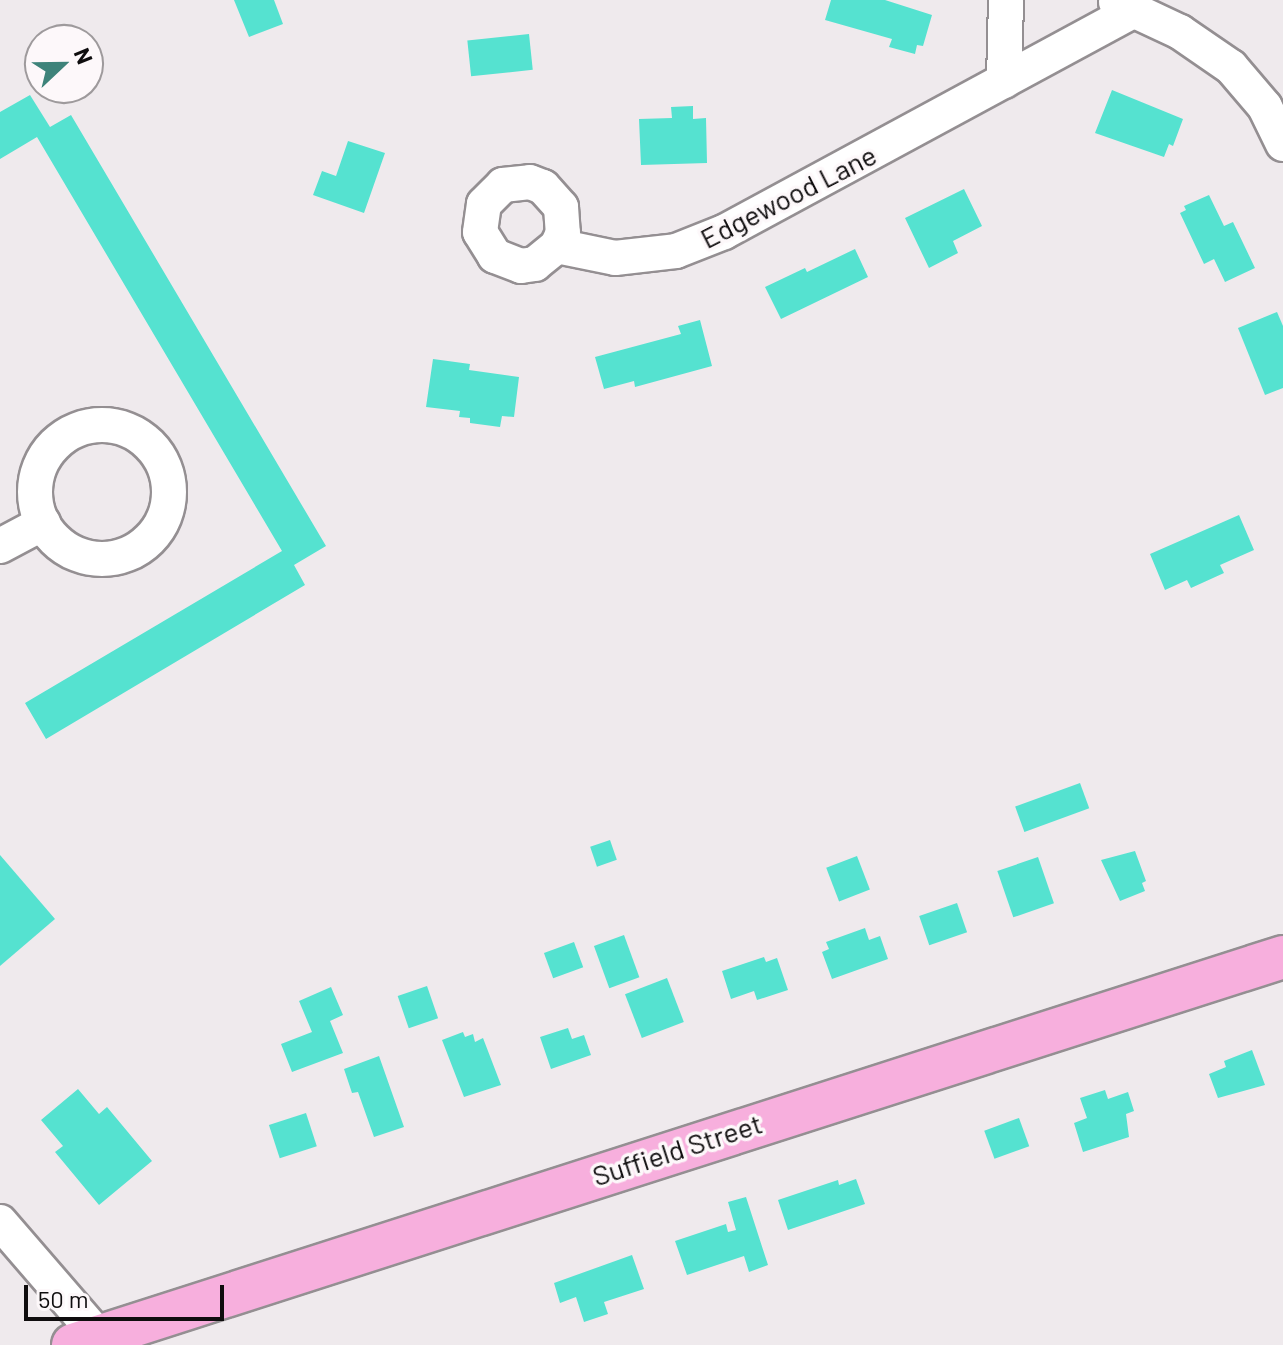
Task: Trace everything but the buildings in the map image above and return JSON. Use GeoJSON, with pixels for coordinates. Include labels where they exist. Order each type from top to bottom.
{"type":"FeatureCollection","features":[{"type":"Feature","properties":{"kind":"main road","name":"Suffield Street"},"geometry":{"type":"LineString","coordinates":[[93,1343],[534,1195],[1283,957]]}},
{"type":"Feature","properties":{"kind":"street"},"geometry":{"type":"LineString","coordinates":[[1004,81],[1006,0]]}},
{"type":"Feature","properties":{"kind":"street"},"geometry":{"type":"LineString","coordinates":[[1124,5],[1180,32],[1231,67],[1265,107],[1283,144]]}},
{"type":"Feature","properties":{"kind":"street","name":"Edgewood Lane"},"geometry":{"type":"LineString","coordinates":[[557,246],[615,258],[648,257],[700,244],[1004,81],[1124,5]]}},
{"type":"Feature","properties":{"kind":"street"},"geometry":{"type":"LineString","coordinates":[[0,546],[43,523]]}},
{"type":"Feature","properties":{"kind":"street"},"geometry":{"type":"LineString","coordinates":[[0,1222],[93,1343]]}}]}
